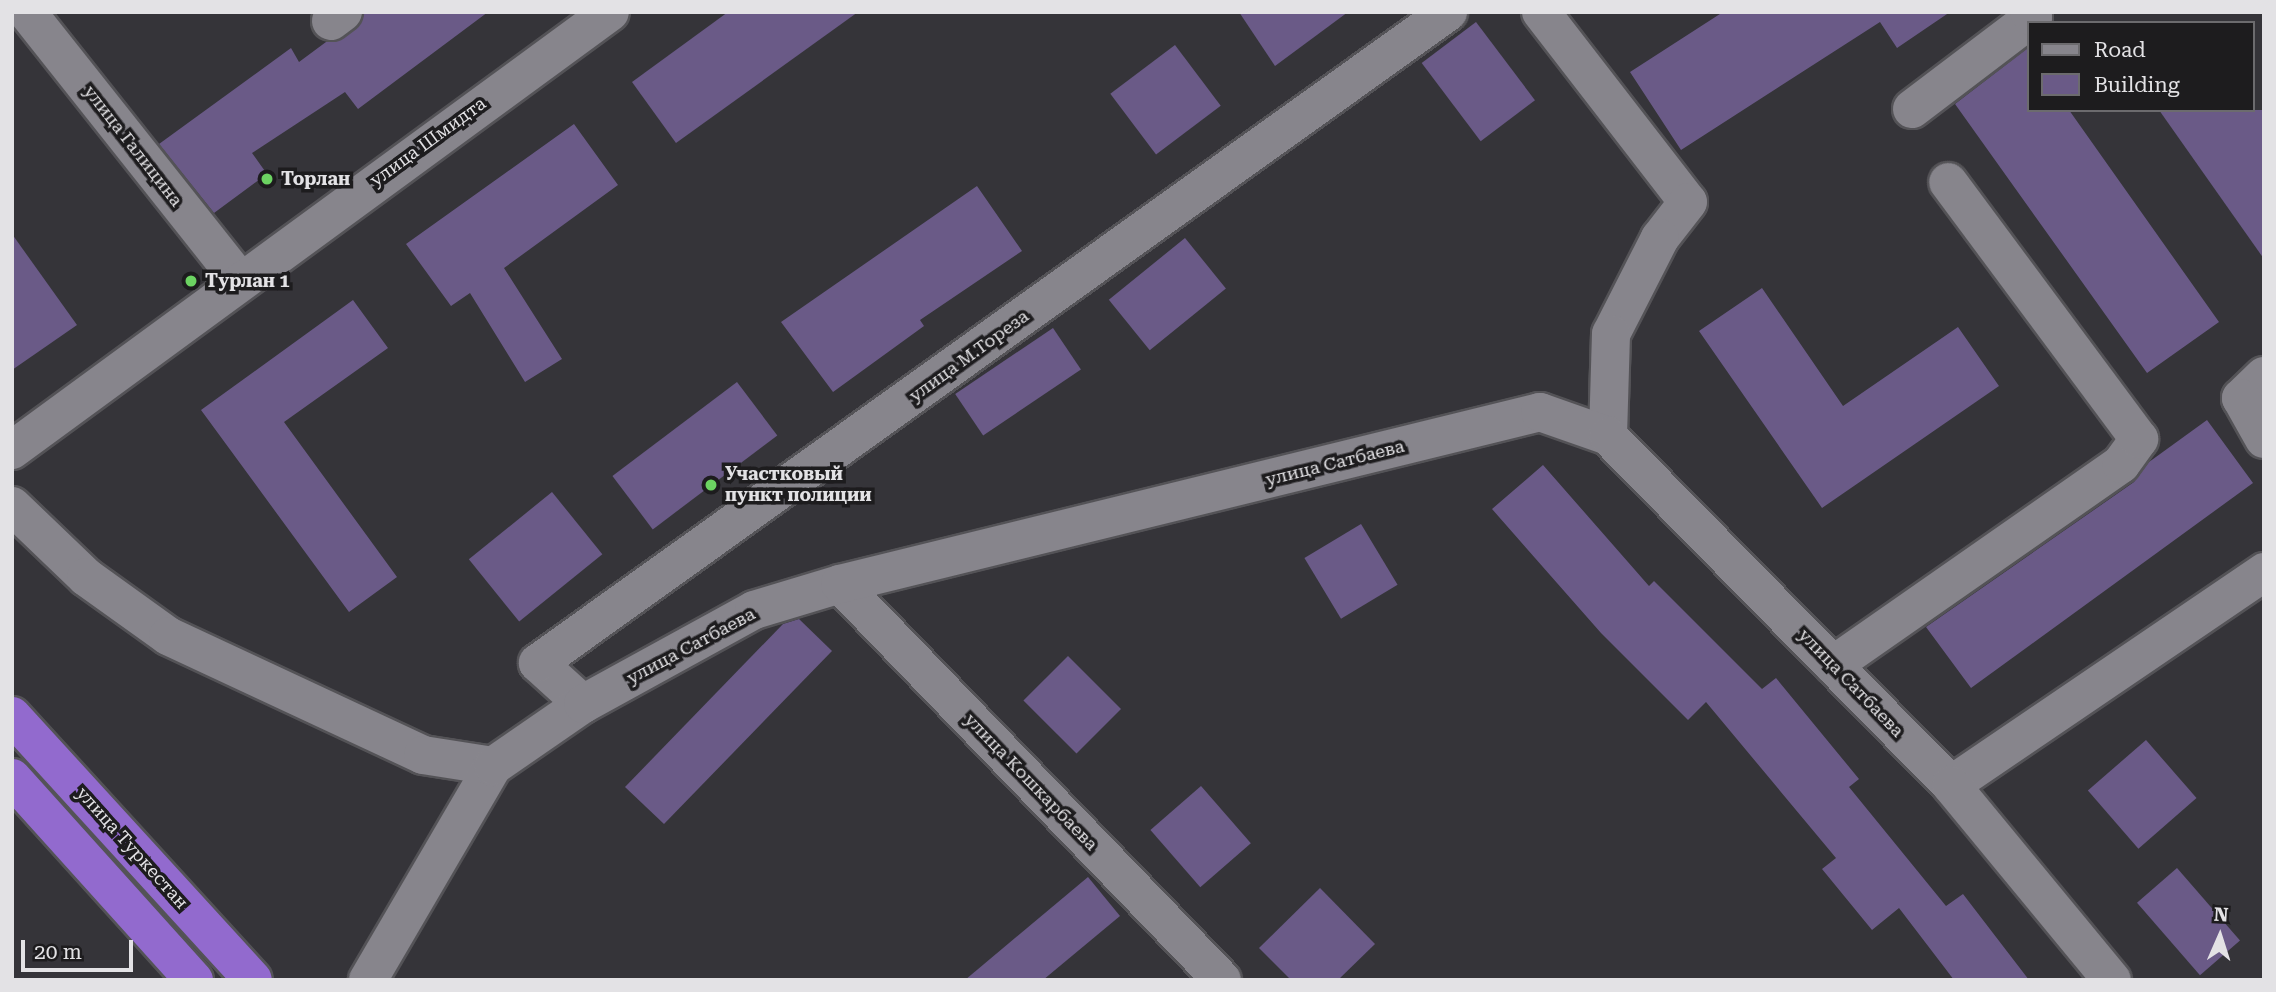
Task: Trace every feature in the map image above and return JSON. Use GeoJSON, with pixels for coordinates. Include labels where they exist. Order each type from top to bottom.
{"type":"FeatureCollection","features":[{"type":"Feature","properties":{"kind":"highway","name":"улица Туркестан"},"geometry":{"type":"LineString","coordinates":[[12,716],[253,980]]}},
{"type":"Feature","properties":{"kind":"highway"},"geometry":{"type":"LineString","coordinates":[[12,778],[194,980]]}},
{"type":"Feature","properties":{"kind":"street","name":"улица Галицина"},"geometry":{"type":"LineString","coordinates":[[27,12],[239,279]]}},
{"type":"Feature","properties":{"kind":"street","name":"улица Шмидта"},"geometry":{"type":"LineString","coordinates":[[12,450],[239,279],[610,12]]}},
{"type":"Feature","properties":{"kind":"street","name":"улица М.Тореза"},"geometry":{"type":"LineString","coordinates":[[583,704],[538,663],[1448,12]]}},
{"type":"Feature","properties":{"kind":"street"},"geometry":{"type":"LineString","coordinates":[[1541,12],[1688,202],[1660,238],[1611,334],[1608,436]]}},
{"type":"Feature","properties":{"kind":"street"},"geometry":{"type":"LineString","coordinates":[[1912,109],[2033,17],[2029,12]]}},
{"type":"Feature","properties":{"kind":"street"},"geometry":{"type":"LineString","coordinates":[[1833,665],[2121,464],[2139,439],[1948,182]]}},
{"type":"Feature","properties":{"kind":"street"},"geometry":{"type":"LineString","coordinates":[[2264,376],[2241,398],[2264,439]]}},
{"type":"Feature","properties":{"kind":"street","name":"улица Сатбаева"},"geometry":{"type":"LineString","coordinates":[[368,980],[493,766],[583,704],[754,610],[840,584],[1540,412],[1608,436],[1951,785],[2112,980]]}},
{"type":"Feature","properties":{"kind":"street"},"geometry":{"type":"LineString","coordinates":[[12,506],[86,578],[168,636],[423,755],[493,766]]}},
{"type":"Feature","properties":{"kind":"street"},"geometry":{"type":"LineString","coordinates":[[1951,785],[2264,572]]}},
{"type":"Feature","properties":{"kind":"street","name":"улица Кошкарбаева"},"geometry":{"type":"LineString","coordinates":[[840,584],[1222,980]]}},
{"type":"Feature","properties":{"kind":"building"},"geometry":{"type":"Polygon","coordinates":[[[366,12],[488,12],[358,109],[345,92],[252,153],[267,174],[214,213],[159,144],[291,48],[299,62],[326,42],[344,38],[366,12]]]}},
{"type":"Feature","properties":{"kind":"building"},"geometry":{"type":"Polygon","coordinates":[[[728,12],[858,12],[676,143],[632,82],[728,12]]]}},
{"type":"Feature","properties":{"kind":"building"},"geometry":{"type":"Polygon","coordinates":[[[1239,12],[1348,12],[1275,66],[1239,12]]]}},
{"type":"Feature","properties":{"kind":"building"},"geometry":{"type":"Polygon","coordinates":[[[1723,12],[1950,12],[1897,48],[1880,22],[1681,150],[1630,72],[1723,12]]]}},
{"type":"Feature","properties":{"kind":"building"},"geometry":{"type":"Polygon","coordinates":[[[1476,22],[1535,100],[1481,141],[1422,63],[1476,22]]]}},
{"type":"Feature","properties":{"kind":"building"},"geometry":{"type":"Polygon","coordinates":[[[1175,45],[1221,106],[1156,154],[1110,94],[1175,45]]]}},
{"type":"Feature","properties":{"kind":"building"},"geometry":{"type":"Polygon","coordinates":[[[2028,48],[2028,112],[2070,112],[2219,322],[2147,373],[1955,104],[2028,48]]]}},
{"type":"Feature","properties":{"kind":"building"},"geometry":{"type":"Polygon","coordinates":[[[2264,110],[2264,259],[2160,112],[2264,110]]]}},
{"type":"Feature","properties":{"kind":"building"},"geometry":{"type":"Polygon","coordinates":[[[574,124],[618,185],[504,268],[562,359],[525,382],[470,293],[451,306],[406,244],[574,124]]]}},
{"type":"Feature","properties":{"kind":"building"},"geometry":{"type":"Polygon","coordinates":[[[977,186],[1022,251],[920,320],[924,326],[833,392],[781,322],[977,186]]]}},
{"type":"Feature","properties":{"kind":"building"},"geometry":{"type":"Polygon","coordinates":[[[12,234],[77,325],[12,370],[12,234]]]}},
{"type":"Feature","properties":{"kind":"building"},"geometry":{"type":"Polygon","coordinates":[[[1185,238],[1226,289],[1150,350],[1109,300],[1185,238]]]}},
{"type":"Feature","properties":{"kind":"building"},"geometry":{"type":"Polygon","coordinates":[[[1762,288],[1843,406],[1958,327],[1999,386],[1822,508],[1699,331],[1762,288]]]}},
{"type":"Feature","properties":{"kind":"building"},"geometry":{"type":"Polygon","coordinates":[[[353,300],[388,348],[284,422],[397,577],[349,612],[201,410],[353,300]]]}},
{"type":"Feature","properties":{"kind":"building"},"geometry":{"type":"Polygon","coordinates":[[[1053,328],[1081,369],[983,435],[955,394],[1053,328]]]}},
{"type":"Feature","properties":{"kind":"building"},"geometry":{"type":"Polygon","coordinates":[[[737,382],[777,436],[653,529],[612,476],[737,382]]]}},
{"type":"Feature","properties":{"kind":"building"},"geometry":{"type":"Polygon","coordinates":[[[2207,420],[2253,483],[1971,688],[1926,627],[2134,482],[2149,462],[2207,420]]]}},
{"type":"Feature","properties":{"kind":"building"},"geometry":{"type":"Polygon","coordinates":[[[1543,465],[1649,586],[1654,581],[1762,689],[1776,678],[1859,779],[1849,787],[1946,906],[1963,894],[2029,980],[1954,980],[1899,908],[1872,930],[1822,869],[1836,858],[1706,702],[1688,720],[1601,633],[1492,509],[1543,465]]]}},
{"type":"Feature","properties":{"kind":"building"},"geometry":{"type":"Polygon","coordinates":[[[552,492],[602,554],[519,622],[469,559],[552,492]]]}},
{"type":"Feature","properties":{"kind":"building"},"geometry":{"type":"Polygon","coordinates":[[[1361,524],[1398,585],[1341,619],[1304,558],[1361,524]]]}},
{"type":"Feature","properties":{"kind":"building"},"geometry":{"type":"Polygon","coordinates":[[[799,619],[832,651],[664,824],[625,787],[783,624],[799,619]]]}},
{"type":"Feature","properties":{"kind":"building"},"geometry":{"type":"Polygon","coordinates":[[[1068,656],[1121,709],[1076,754],[1023,701],[1068,656]]]}},
{"type":"Feature","properties":{"kind":"building"},"geometry":{"type":"Polygon","coordinates":[[[2146,740],[2197,798],[2138,849],[2088,791],[2146,740]]]}},
{"type":"Feature","properties":{"kind":"building"},"geometry":{"type":"Polygon","coordinates":[[[1201,786],[1251,843],[1200,887],[1150,830],[1201,786]]]}},
{"type":"Feature","properties":{"kind":"building"},"geometry":{"type":"Polygon","coordinates":[[[2177,868],[2240,940],[2200,975],[2137,903],[2177,868]]]}},
{"type":"Feature","properties":{"kind":"building"},"geometry":{"type":"Polygon","coordinates":[[[1088,877],[1120,916],[1043,980],[965,980],[1088,877]]]}},
{"type":"Feature","properties":{"kind":"building"},"geometry":{"type":"Polygon","coordinates":[[[1320,888],[1375,944],[1338,980],[1291,980],[1259,948],[1320,888]]]}},
{"type":"Feature","properties":{"kind":"place","name":"Торлан"},"geometry":{"type":"Point","coordinates":[267,179]}},
{"type":"Feature","properties":{"kind":"place","name":"Турлан 1"},"geometry":{"type":"Point","coordinates":[191,281]}},
{"type":"Feature","properties":{"kind":"place","name":"Участковый пункт полиции"},"geometry":{"type":"Point","coordinates":[711,485]}}]}
